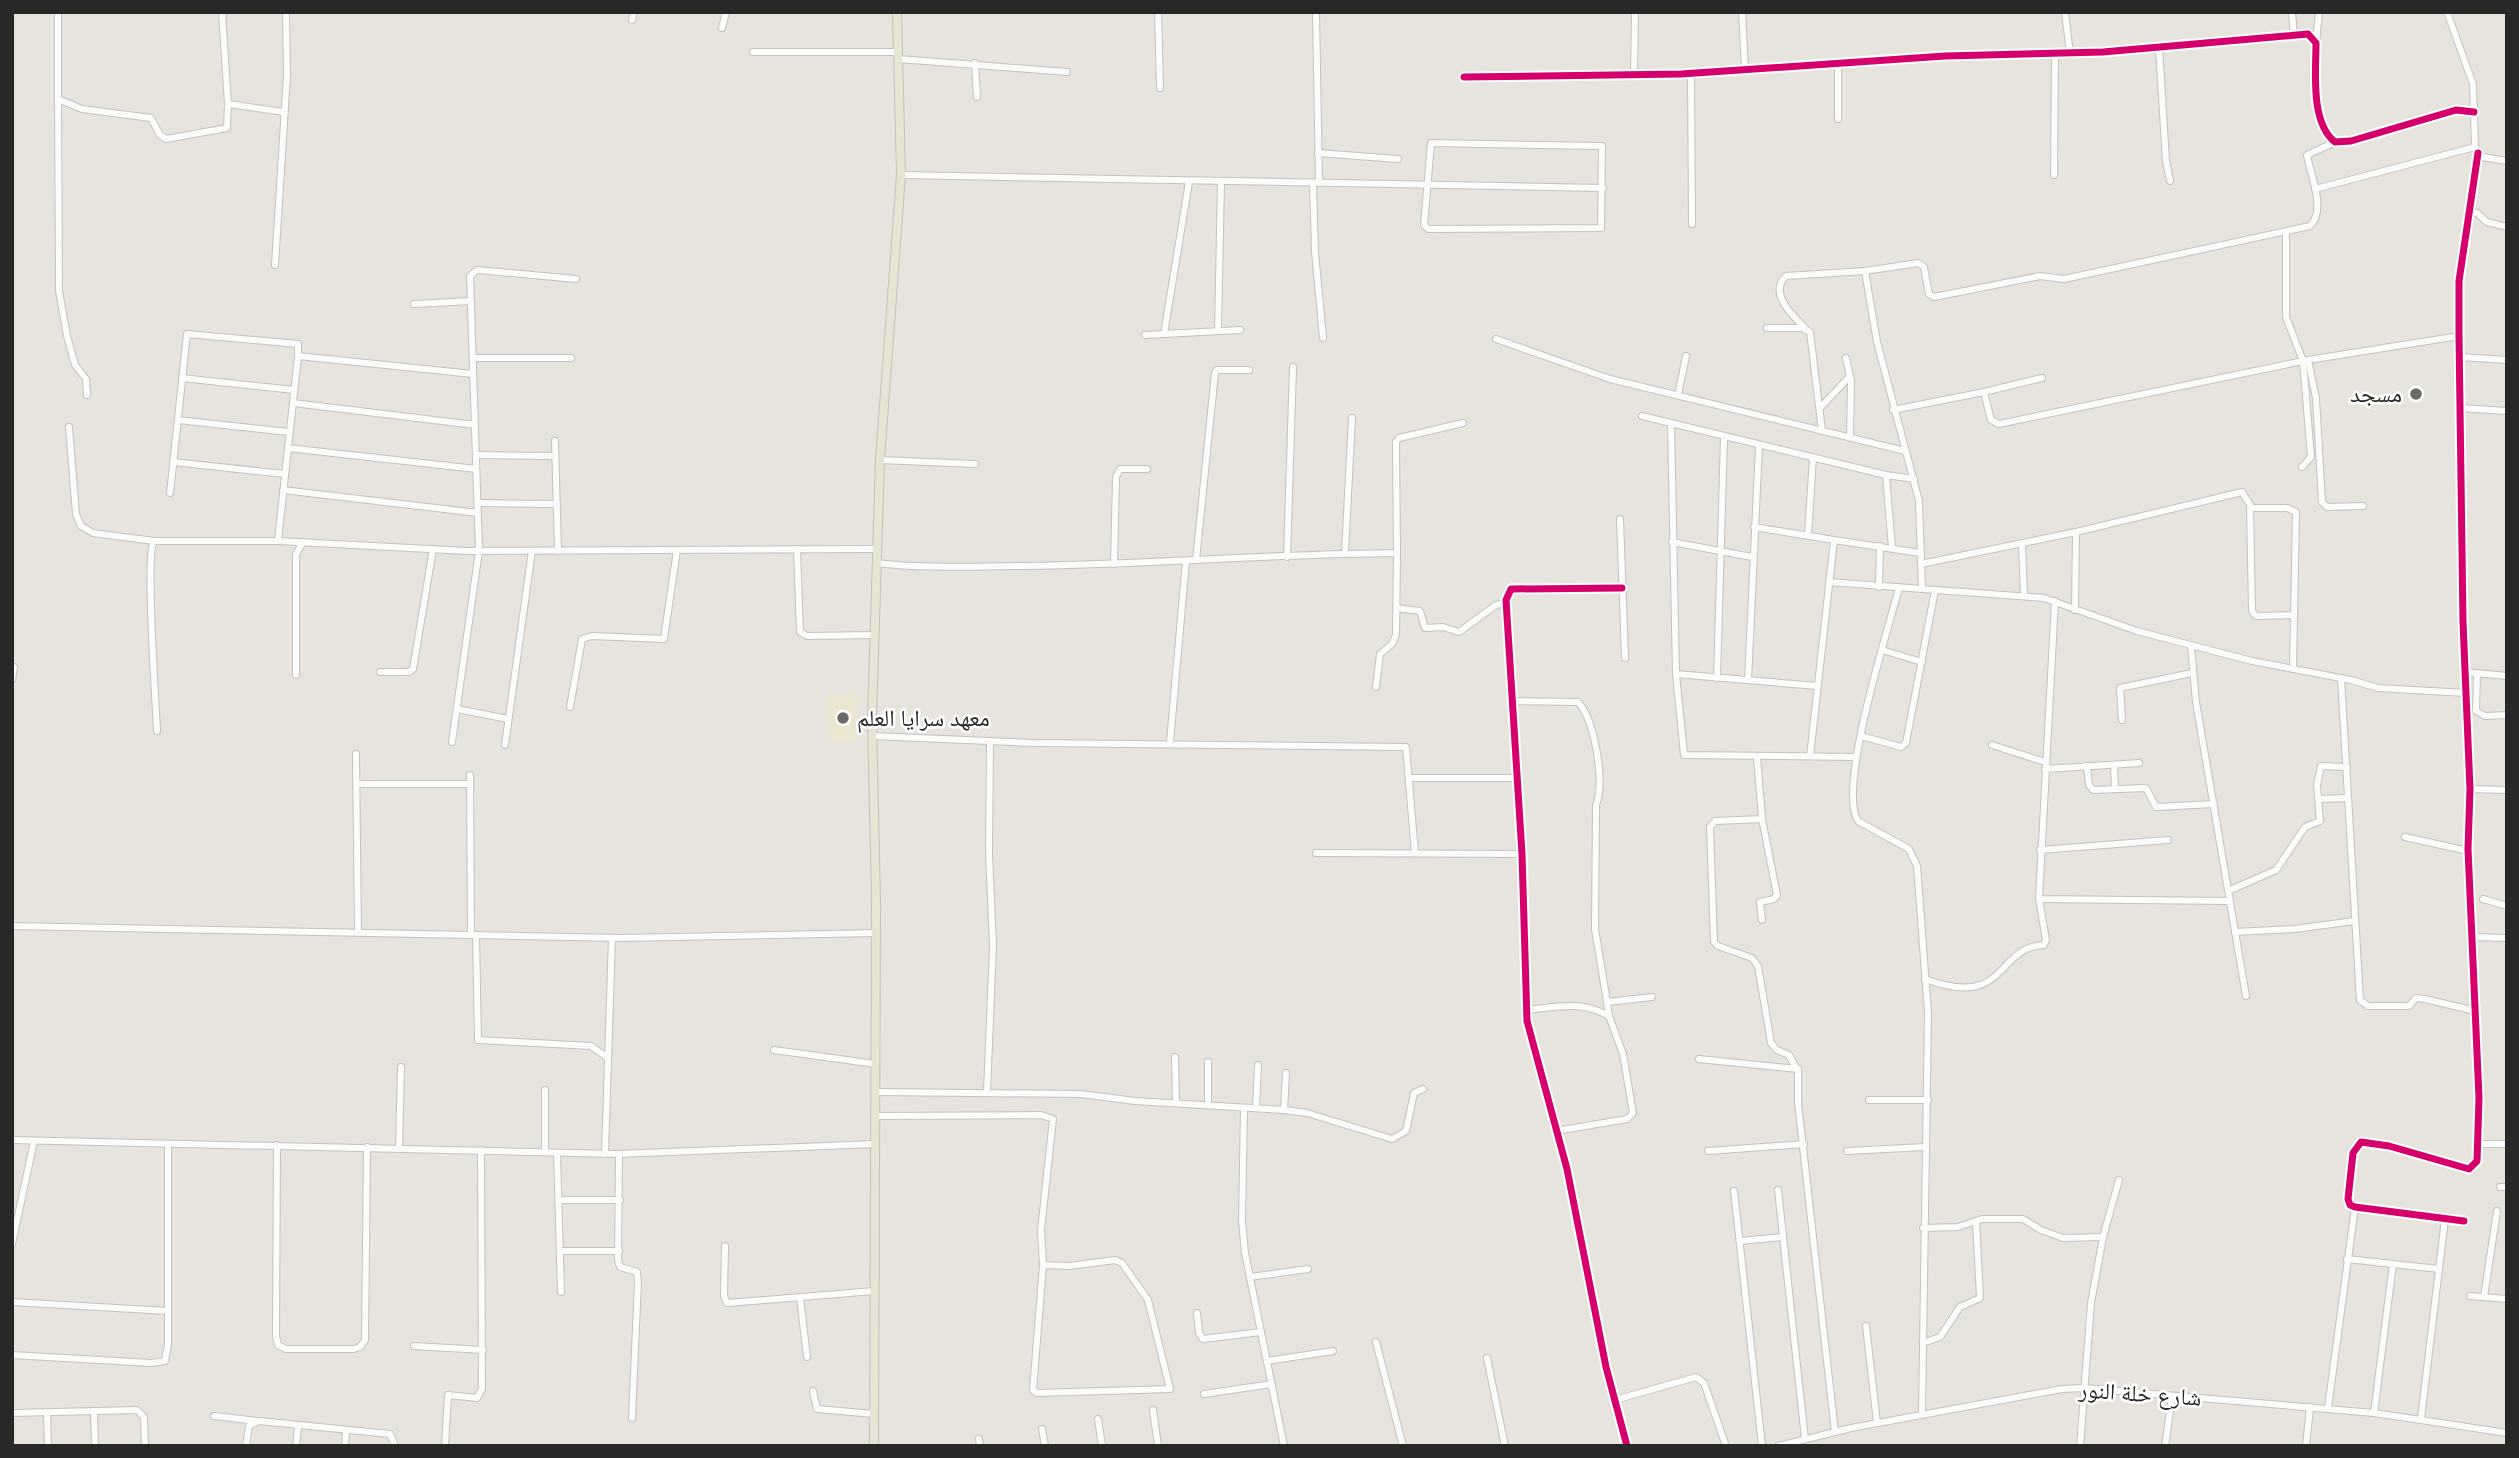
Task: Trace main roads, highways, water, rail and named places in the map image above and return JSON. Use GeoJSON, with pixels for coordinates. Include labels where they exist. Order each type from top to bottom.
{"type":"FeatureCollection","features":[{"type":"Feature","properties":{"kind":"main road"},"geometry":{"type":"LineString","coordinates":[[874,1446],[875,549],[901,175],[897,12]]}},
{"type":"Feature","properties":{"kind":"place","name":"مسجد"},"geometry":{"type":"Point","coordinates":[2416,394]}},
{"type":"Feature","properties":{"kind":"place","name":"معهد سرايا العلم"},"geometry":{"type":"Point","coordinates":[843,718]}}]}
